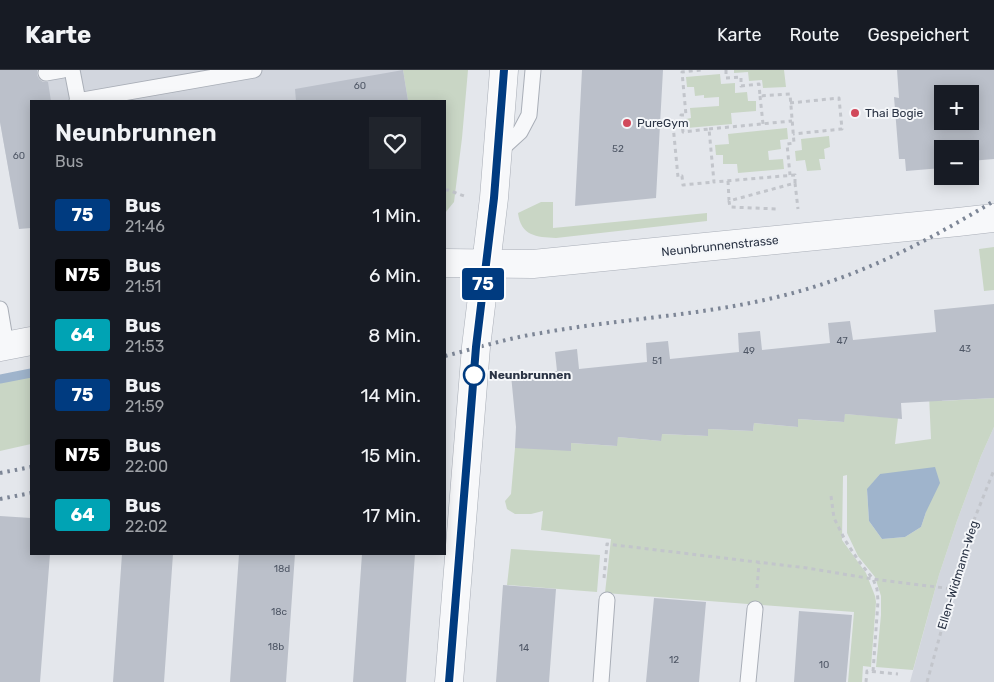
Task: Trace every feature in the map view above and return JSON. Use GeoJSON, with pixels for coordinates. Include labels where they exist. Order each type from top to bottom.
{"type":"FeatureCollection","features":[{"type":"Feature","properties":{"kind":"street"},"geometry":{"type":"LineString","coordinates":[[449,682],[476,347],[494,198],[496,153],[504,70]]}},
{"type":"Feature","properties":{"kind":"street","name":"Neunbrunnenstrasse"},"geometry":{"type":"LineString","coordinates":[[446,263],[533,264],[994,218]]}},
{"type":"Feature","properties":{"kind":"lane"},"geometry":{"type":"LineString","coordinates":[[46,73],[63,70]]}},
{"type":"Feature","properties":{"kind":"lane"},"geometry":{"type":"LineString","coordinates":[[72,70],[78,100]]}},
{"type":"Feature","properties":{"kind":"lane"},"geometry":{"type":"LineString","coordinates":[[84,100],[254,70]]}},
{"type":"Feature","properties":{"kind":"lane"},"geometry":{"type":"LineString","coordinates":[[496,153],[520,132],[529,115],[533,70]]}},
{"type":"Feature","properties":{"kind":"lane"},"geometry":{"type":"LineString","coordinates":[[0,309],[13,344]]}},
{"type":"Feature","properties":{"kind":"lane"},"geometry":{"type":"LineString","coordinates":[[601,682],[607,600]]}},
{"type":"Feature","properties":{"kind":"lane"},"geometry":{"type":"LineString","coordinates":[[748,682],[755,609]]}},
{"type":"Feature","properties":{"kind":"path"},"geometry":{"type":"LineString","coordinates":[[700,70],[682,71],[686,115],[681,115],[683,132],[792,121]]}},
{"type":"Feature","properties":{"kind":"path"},"geometry":{"type":"LineString","coordinates":[[726,70],[726,78],[740,77],[741,86],[759,84],[763,124]]}},
{"type":"Feature","properties":{"kind":"path"},"geometry":{"type":"LineString","coordinates":[[760,96],[790,94],[794,134],[794,143],[787,144],[790,175]]}},
{"type":"Feature","properties":{"kind":"path"},"geometry":{"type":"LineString","coordinates":[[790,103],[839,98],[842,129],[794,134]]}},
{"type":"Feature","properties":{"kind":"path"},"geometry":{"type":"LineString","coordinates":[[664,126],[682,124]]}},
{"type":"Feature","properties":{"kind":"path"},"geometry":{"type":"LineString","coordinates":[[673,125],[678,177],[682,176],[683,185],[795,175],[798,209]]}},
{"type":"Feature","properties":{"kind":"path"},"geometry":{"type":"LineString","coordinates":[[710,129],[714,182]]}},
{"type":"Feature","properties":{"kind":"path"},"geometry":{"type":"LineString","coordinates":[[728,181],[730,207],[778,209]]}},
{"type":"Feature","properties":{"kind":"path"},"geometry":{"type":"LineString","coordinates":[[729,200],[795,183]]}},
{"type":"Feature","properties":{"kind":"path"},"geometry":{"type":"LineString","coordinates":[[446,190],[464,196]]}},
{"type":"Feature","properties":{"kind":"path","name":"Ellen-Widmann-Weg"},"geometry":{"type":"LineString","coordinates":[[927,682],[968,535],[994,470]]}},
{"type":"Feature","properties":{"kind":"path"},"geometry":{"type":"LineString","coordinates":[[832,496],[834,518],[858,560],[874,579],[877,589],[878,600],[873,672]]}},
{"type":"Feature","properties":{"kind":"path"},"geometry":{"type":"LineString","coordinates":[[603,583],[607,544],[797,567],[953,589]]}},
{"type":"Feature","properties":{"kind":"path"},"geometry":{"type":"LineString","coordinates":[[866,682],[867,671],[898,674]]}},
{"type":"Feature","properties":{"kind":"shaded area"},"geometry":{"type":"Polygon","coordinates":[[[0,70],[403,70],[408,100],[30,100],[30,190],[13,194],[0,122],[0,70]]]}},
{"type":"Feature","properties":{"kind":"shaded area"},"geometry":{"type":"Polygon","coordinates":[[[994,427],[994,682],[910,682],[939,575],[981,456],[994,427]]]}},
{"type":"Feature","properties":{"kind":"green space"},"geometry":{"type":"Polygon","coordinates":[[[403,70],[468,70],[454,202],[446,212],[446,100],[408,100],[403,70]]]}},
{"type":"Feature","properties":{"kind":"green space"},"geometry":{"type":"Polygon","coordinates":[[[734,70],[784,70],[786,87],[763,88],[762,80],[749,81],[748,72],[734,73],[734,70]]]}},
{"type":"Feature","properties":{"kind":"green space"},"geometry":{"type":"Polygon","coordinates":[[[720,74],[721,84],[735,83],[735,93],[747,92],[748,101],[756,101],[756,111],[731,113],[732,124],[687,128],[686,119],[691,118],[690,108],[719,106],[719,97],[704,98],[704,95],[695,96],[694,87],[687,87],[686,77],[720,74]]]}},
{"type":"Feature","properties":{"kind":"green space"},"geometry":{"type":"Polygon","coordinates":[[[787,128],[788,139],[780,140],[781,149],[768,151],[769,160],[783,159],[784,169],[738,173],[737,164],[723,164],[723,155],[716,155],[715,145],[729,144],[728,134],[787,128]]]}},
{"type":"Feature","properties":{"kind":"green space"},"geometry":{"type":"Polygon","coordinates":[[[829,136],[830,147],[824,149],[825,159],[819,159],[821,170],[807,171],[805,160],[796,161],[795,151],[802,150],[801,139],[829,136]]]}},
{"type":"Feature","properties":{"kind":"green space"},"geometry":{"type":"Polygon","coordinates":[[[541,202],[553,202],[553,228],[707,213],[707,221],[556,238],[542,237],[526,231],[522,226],[518,213],[541,202]]]}},
{"type":"Feature","properties":{"kind":"green space"},"geometry":{"type":"Polygon","coordinates":[[[994,247],[994,290],[984,291],[979,249],[994,247]]]}},
{"type":"Feature","properties":{"kind":"green space"},"geometry":{"type":"Polygon","coordinates":[[[30,370],[30,444],[0,451],[0,376],[30,370]]]}},
{"type":"Feature","properties":{"kind":"green space"},"geometry":{"type":"Polygon","coordinates":[[[940,388],[942,401],[994,398],[994,427],[981,456],[939,575],[913,670],[876,667],[881,596],[875,577],[858,556],[847,533],[847,475],[843,476],[842,540],[866,573],[876,602],[871,667],[863,666],[862,682],[848,682],[854,612],[605,593],[611,539],[541,530],[543,511],[531,514],[515,514],[507,509],[505,501],[511,494],[515,448],[571,443],[616,446],[618,437],[661,441],[661,434],[707,436],[708,429],[753,431],[754,423],[798,427],[798,419],[843,422],[845,414],[898,418],[895,444],[931,439],[929,395],[940,388]],[[880,474],[867,490],[869,521],[882,539],[905,537],[921,527],[926,512],[880,474]]]}},
{"type":"Feature","properties":{"kind":"green space"},"geometry":{"type":"Polygon","coordinates":[[[511,549],[600,555],[597,592],[507,585],[511,549]]]}},
{"type":"Feature","properties":{"kind":"water"},"geometry":{"type":"Polygon","coordinates":[[[935,467],[940,483],[921,527],[905,537],[882,539],[869,521],[867,489],[880,474],[935,467]]]}},
{"type":"Feature","properties":{"kind":"building"},"geometry":{"type":"Polygon","coordinates":[[[0,70],[37,70],[39,79],[43,82],[48,82],[51,100],[30,100],[30,228],[19,229],[0,122],[0,70]]]}},
{"type":"Feature","properties":{"kind":"building"},"geometry":{"type":"Polygon","coordinates":[[[403,70],[408,100],[296,100],[295,89],[403,70]]]}},
{"type":"Feature","properties":{"kind":"building"},"geometry":{"type":"Polygon","coordinates":[[[582,70],[663,70],[656,198],[575,206],[582,70]]]}},
{"type":"Feature","properties":{"kind":"building"},"geometry":{"type":"Polygon","coordinates":[[[897,70],[994,70],[994,159],[979,160],[979,140],[934,140],[934,169],[906,171],[905,159],[899,159],[894,97],[899,98],[897,70]]]}},
{"type":"Feature","properties":{"kind":"building"},"geometry":{"type":"Polygon","coordinates":[[[994,304],[994,398],[901,403],[902,419],[845,414],[844,422],[798,419],[798,427],[754,423],[753,431],[708,429],[708,436],[662,434],[661,441],[618,437],[617,446],[571,443],[571,451],[515,448],[516,427],[511,375],[557,371],[555,352],[577,349],[579,369],[647,362],[646,343],[668,341],[670,359],[739,352],[738,333],[760,331],[762,350],[830,343],[828,323],[850,321],[853,340],[936,332],[934,310],[994,304]]]}},
{"type":"Feature","properties":{"kind":"building"},"geometry":{"type":"Polygon","coordinates":[[[0,516],[30,518],[30,555],[50,555],[40,682],[0,682],[0,516]]]}},
{"type":"Feature","properties":{"kind":"building"},"geometry":{"type":"Polygon","coordinates":[[[122,555],[173,555],[164,682],[113,682],[122,555]]]}},
{"type":"Feature","properties":{"kind":"building"},"geometry":{"type":"Polygon","coordinates":[[[239,555],[295,555],[286,682],[230,682],[239,555]]]}},
{"type":"Feature","properties":{"kind":"building"},"geometry":{"type":"Polygon","coordinates":[[[362,555],[415,555],[406,682],[353,682],[362,555]]]}},
{"type":"Feature","properties":{"kind":"building"},"geometry":{"type":"Polygon","coordinates":[[[503,585],[556,589],[549,682],[496,682],[503,585]]]}},
{"type":"Feature","properties":{"kind":"building"},"geometry":{"type":"Polygon","coordinates":[[[654,598],[706,602],[699,682],[646,682],[654,598]]]}},
{"type":"Feature","properties":{"kind":"building"},"geometry":{"type":"Polygon","coordinates":[[[799,611],[852,615],[846,682],[794,682],[799,611]]]}},
{"type":"Feature","properties":{"kind":"waterway"},"geometry":{"type":"LineString","coordinates":[[0,379],[30,373]]}},
{"type":"Feature","properties":{"kind":"railway"},"geometry":{"type":"LineString","coordinates":[[446,356],[529,335],[716,309],[803,290],[860,270],[914,246],[994,201]]}},
{"type":"Feature","properties":{"kind":"railway"},"geometry":{"type":"LineString","coordinates":[[0,473],[30,467]]}},
{"type":"Feature","properties":{"kind":"railway"},"geometry":{"type":"LineString","coordinates":[[0,499],[30,493]]}},
{"type":"Feature","properties":{"kind":"bus line","name":"75"},"geometry":{"type":"LineString","coordinates":[[449,682],[476,347],[494,198],[496,153],[504,70]]}},
{"type":"Feature","properties":{"kind":"place","name":"Thai Bogie"},"geometry":{"type":"Point","coordinates":[855,113]}},
{"type":"Feature","properties":{"kind":"place","name":"PureGym"},"geometry":{"type":"Point","coordinates":[627,123]}},
{"type":"Feature","properties":{"kind":"place","name":"Neunbrunnen"},"geometry":{"type":"Point","coordinates":[474,375]}}]}
